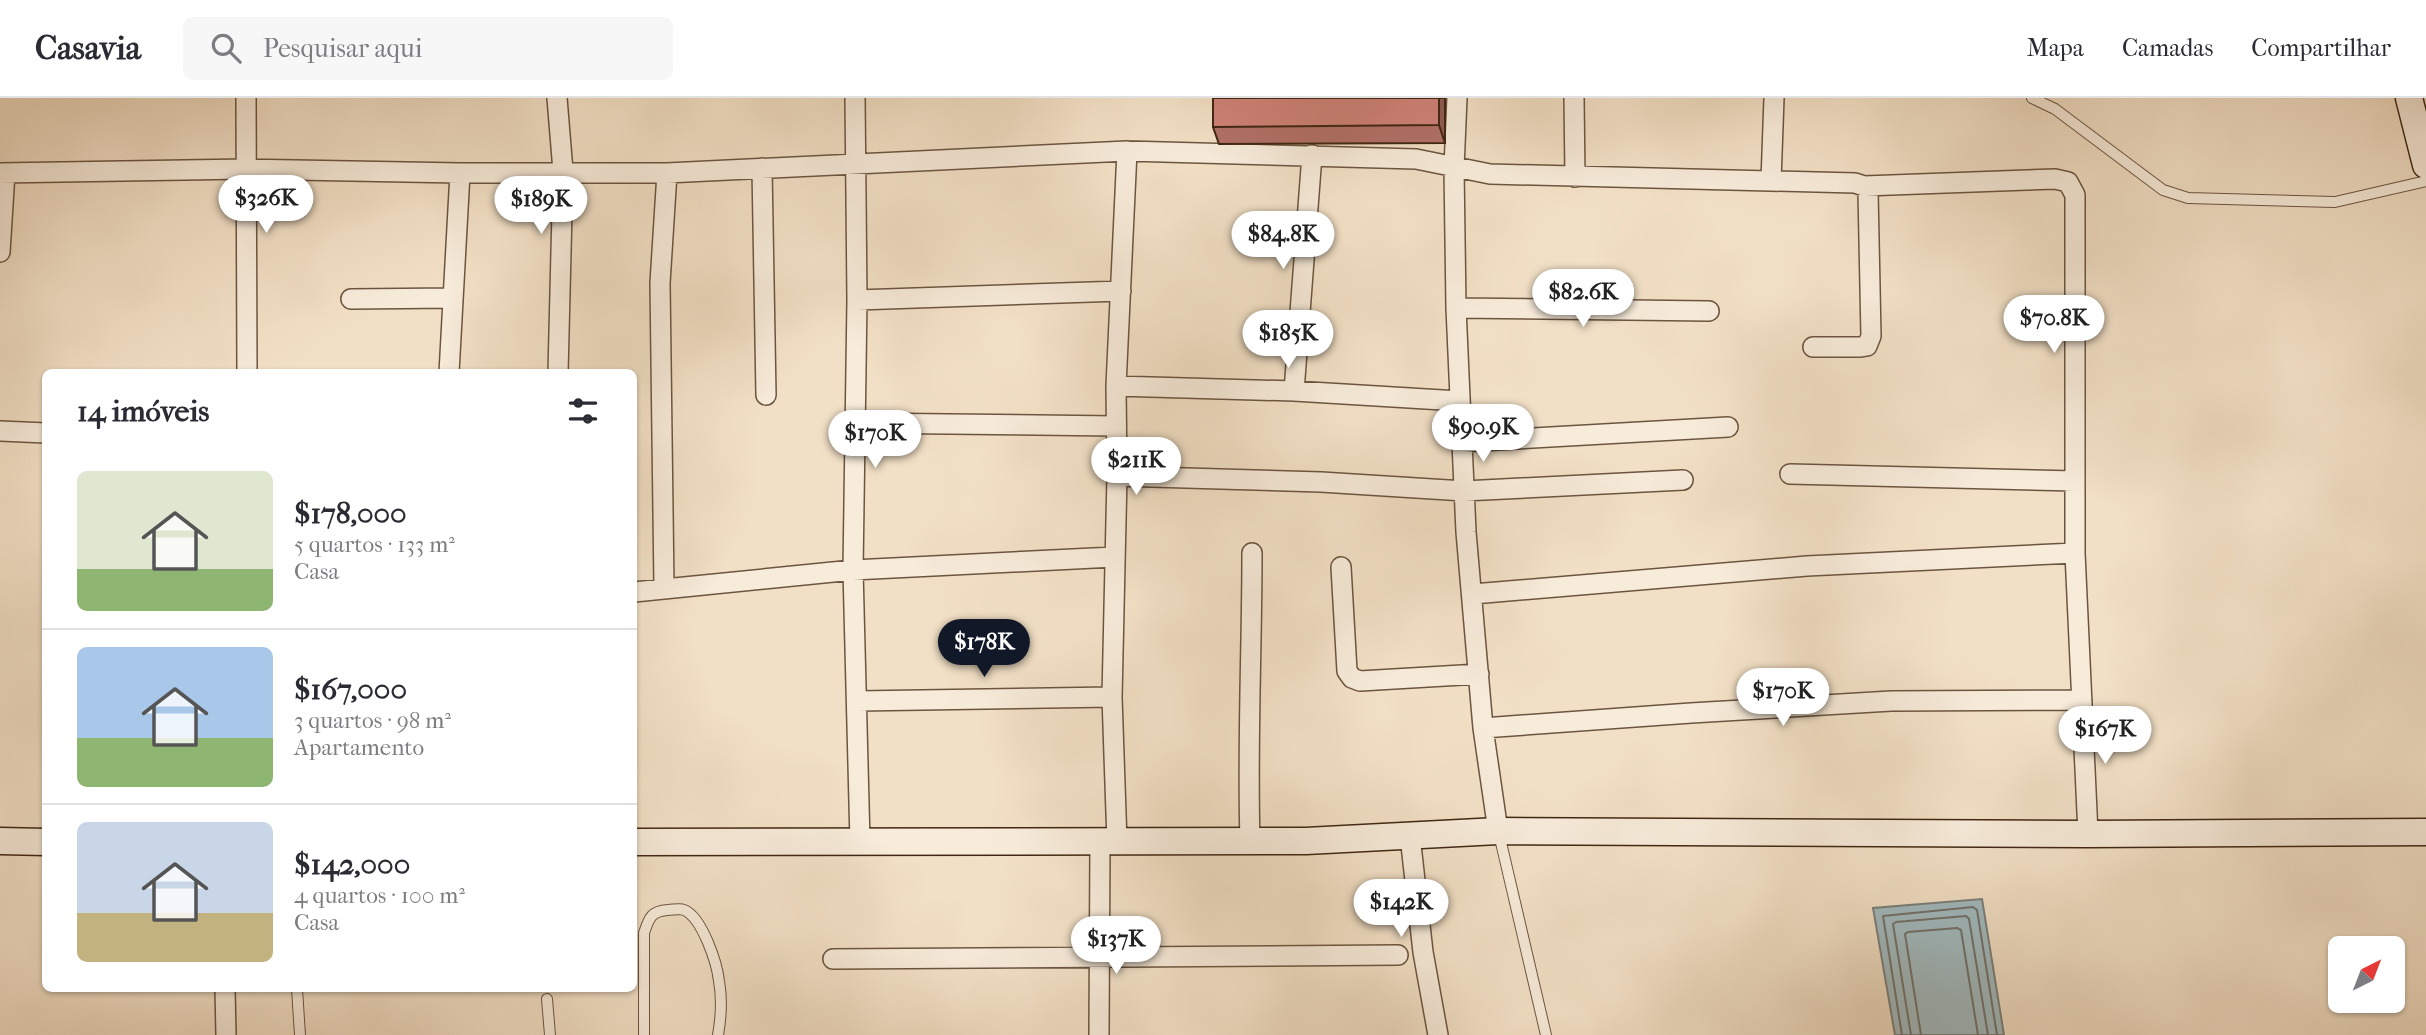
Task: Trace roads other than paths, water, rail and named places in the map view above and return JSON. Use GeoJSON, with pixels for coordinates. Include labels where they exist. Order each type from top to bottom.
{"type":"FeatureCollection","features":[{"type":"Feature","properties":{"kind":"street"},"geometry":{"type":"LineString","coordinates":[[246,98],[247,369]]}},
{"type":"Feature","properties":{"kind":"street"},"geometry":{"type":"LineString","coordinates":[[557,98],[563,171],[558,369]]}},
{"type":"Feature","properties":{"kind":"street"},"geometry":{"type":"LineString","coordinates":[[855,98],[858,300],[853,570],[860,842]]}},
{"type":"Feature","properties":{"kind":"street"},"geometry":{"type":"LineString","coordinates":[[1457,98],[1454,167],[1456,308],[1464,491],[1483,728],[1498,831]]}},
{"type":"Feature","properties":{"kind":"street"},"geometry":{"type":"LineString","coordinates":[[1574,98],[1575,177]]}},
{"type":"Feature","properties":{"kind":"street"},"geometry":{"type":"LineString","coordinates":[[1771,181],[1773,98]]}},
{"type":"Feature","properties":{"kind":"street"},"geometry":{"type":"LineString","coordinates":[[2409,102],[2426,165]]}},
{"type":"Feature","properties":{"kind":"street"},"geometry":{"type":"LineString","coordinates":[[1099,1035],[1099,956],[1108,842],[1112,697],[1117,477],[1116,386],[1127,151]]}},
{"type":"Feature","properties":{"kind":"street"},"geometry":{"type":"LineString","coordinates":[[0,252],[2,173],[246,169],[667,173],[1127,151],[1416,159],[1490,174],[1575,177],[1855,183],[1864,186],[2055,179],[2068,182],[2075,195],[2075,553],[2088,834]]}},
{"type":"Feature","properties":{"kind":"street"},"geometry":{"type":"LineString","coordinates":[[1294,391],[1312,155]]}},
{"type":"Feature","properties":{"kind":"street"},"geometry":{"type":"LineString","coordinates":[[762,168],[766,395]]}},
{"type":"Feature","properties":{"kind":"street"},"geometry":{"type":"LineString","coordinates":[[449,369],[460,173]]}},
{"type":"Feature","properties":{"kind":"street"},"geometry":{"type":"LineString","coordinates":[[664,588],[660,283],[667,173]]}},
{"type":"Feature","properties":{"kind":"street"},"geometry":{"type":"LineString","coordinates":[[1813,347],[1861,347],[1870,343],[1868,191],[1864,186]]}},
{"type":"Feature","properties":{"kind":"street"},"geometry":{"type":"LineString","coordinates":[[858,300],[1121,291]]}},
{"type":"Feature","properties":{"kind":"street"},"geometry":{"type":"LineString","coordinates":[[351,299],[452,298]]}},
{"type":"Feature","properties":{"kind":"street"},"geometry":{"type":"LineString","coordinates":[[1456,308],[1709,311]]}},
{"type":"Feature","properties":{"kind":"street"},"geometry":{"type":"LineString","coordinates":[[1116,386],[1294,391],[1459,401]]}},
{"type":"Feature","properties":{"kind":"street"},"geometry":{"type":"LineString","coordinates":[[856,423],[1116,426]]}},
{"type":"Feature","properties":{"kind":"street"},"geometry":{"type":"LineString","coordinates":[[1463,442],[1728,427]]}},
{"type":"Feature","properties":{"kind":"street"},"geometry":{"type":"LineString","coordinates":[[0,432],[42,433]]}},
{"type":"Feature","properties":{"kind":"street"},"geometry":{"type":"LineString","coordinates":[[1790,474],[2075,481]]}},
{"type":"Feature","properties":{"kind":"street"},"geometry":{"type":"LineString","coordinates":[[1117,477],[1321,482],[1464,491],[1683,480]]}},
{"type":"Feature","properties":{"kind":"street"},"geometry":{"type":"LineString","coordinates":[[1250,841],[1247,755],[1252,657],[1252,553]]}},
{"type":"Feature","properties":{"kind":"street"},"geometry":{"type":"LineString","coordinates":[[1473,594],[1807,566],[2075,553]]}},
{"type":"Feature","properties":{"kind":"street"},"geometry":{"type":"LineString","coordinates":[[637,592],[853,570],[1114,557]]}},
{"type":"Feature","properties":{"kind":"street"},"geometry":{"type":"LineString","coordinates":[[1341,567],[1347,671],[1352,678],[1360,681],[1479,674]]}},
{"type":"Feature","properties":{"kind":"street"},"geometry":{"type":"LineString","coordinates":[[858,701],[1112,697]]}},
{"type":"Feature","properties":{"kind":"street"},"geometry":{"type":"LineString","coordinates":[[1483,728],[1891,701],[2082,700]]}},
{"type":"Feature","properties":{"kind":"street"},"geometry":{"type":"LineString","coordinates":[[637,842],[1250,841],[1498,831],[2088,834],[2426,832]]}},
{"type":"Feature","properties":{"kind":"street"},"geometry":{"type":"LineString","coordinates":[[1410,836],[1423,953],[1438,1035]]}},
{"type":"Feature","properties":{"kind":"street"},"geometry":{"type":"LineString","coordinates":[[0,841],[42,842]]}},
{"type":"Feature","properties":{"kind":"street"},"geometry":{"type":"LineString","coordinates":[[833,959],[1398,955]]}},
{"type":"Feature","properties":{"kind":"street"},"geometry":{"type":"LineString","coordinates":[[225,992],[226,1035]]}},
{"type":"Feature","properties":{"kind":"lane"},"geometry":{"type":"LineString","coordinates":[[2032,98],[2055,109],[2163,190],[2188,198],[2335,202],[2426,181]]}},
{"type":"Feature","properties":{"kind":"lane"},"geometry":{"type":"LineString","coordinates":[[1498,831],[1546,1035]]}},
{"type":"Feature","properties":{"kind":"lane"},"geometry":{"type":"LineString","coordinates":[[643,1035],[644,933],[648,920],[657,911],[682,909],[699,925],[719,980],[718,1035]]}},
{"type":"Feature","properties":{"kind":"lane"},"geometry":{"type":"LineString","coordinates":[[297,992],[300,1035]]}},
{"type":"Feature","properties":{"kind":"lane"},"geometry":{"type":"LineString","coordinates":[[547,999],[550,1035]]}},
{"type":"Feature","properties":{"kind":"water"},"geometry":{"type":"Polygon","coordinates":[[[1982,899],[2004,1035],[1895,1035],[1873,908],[1982,899]]]}}]}
